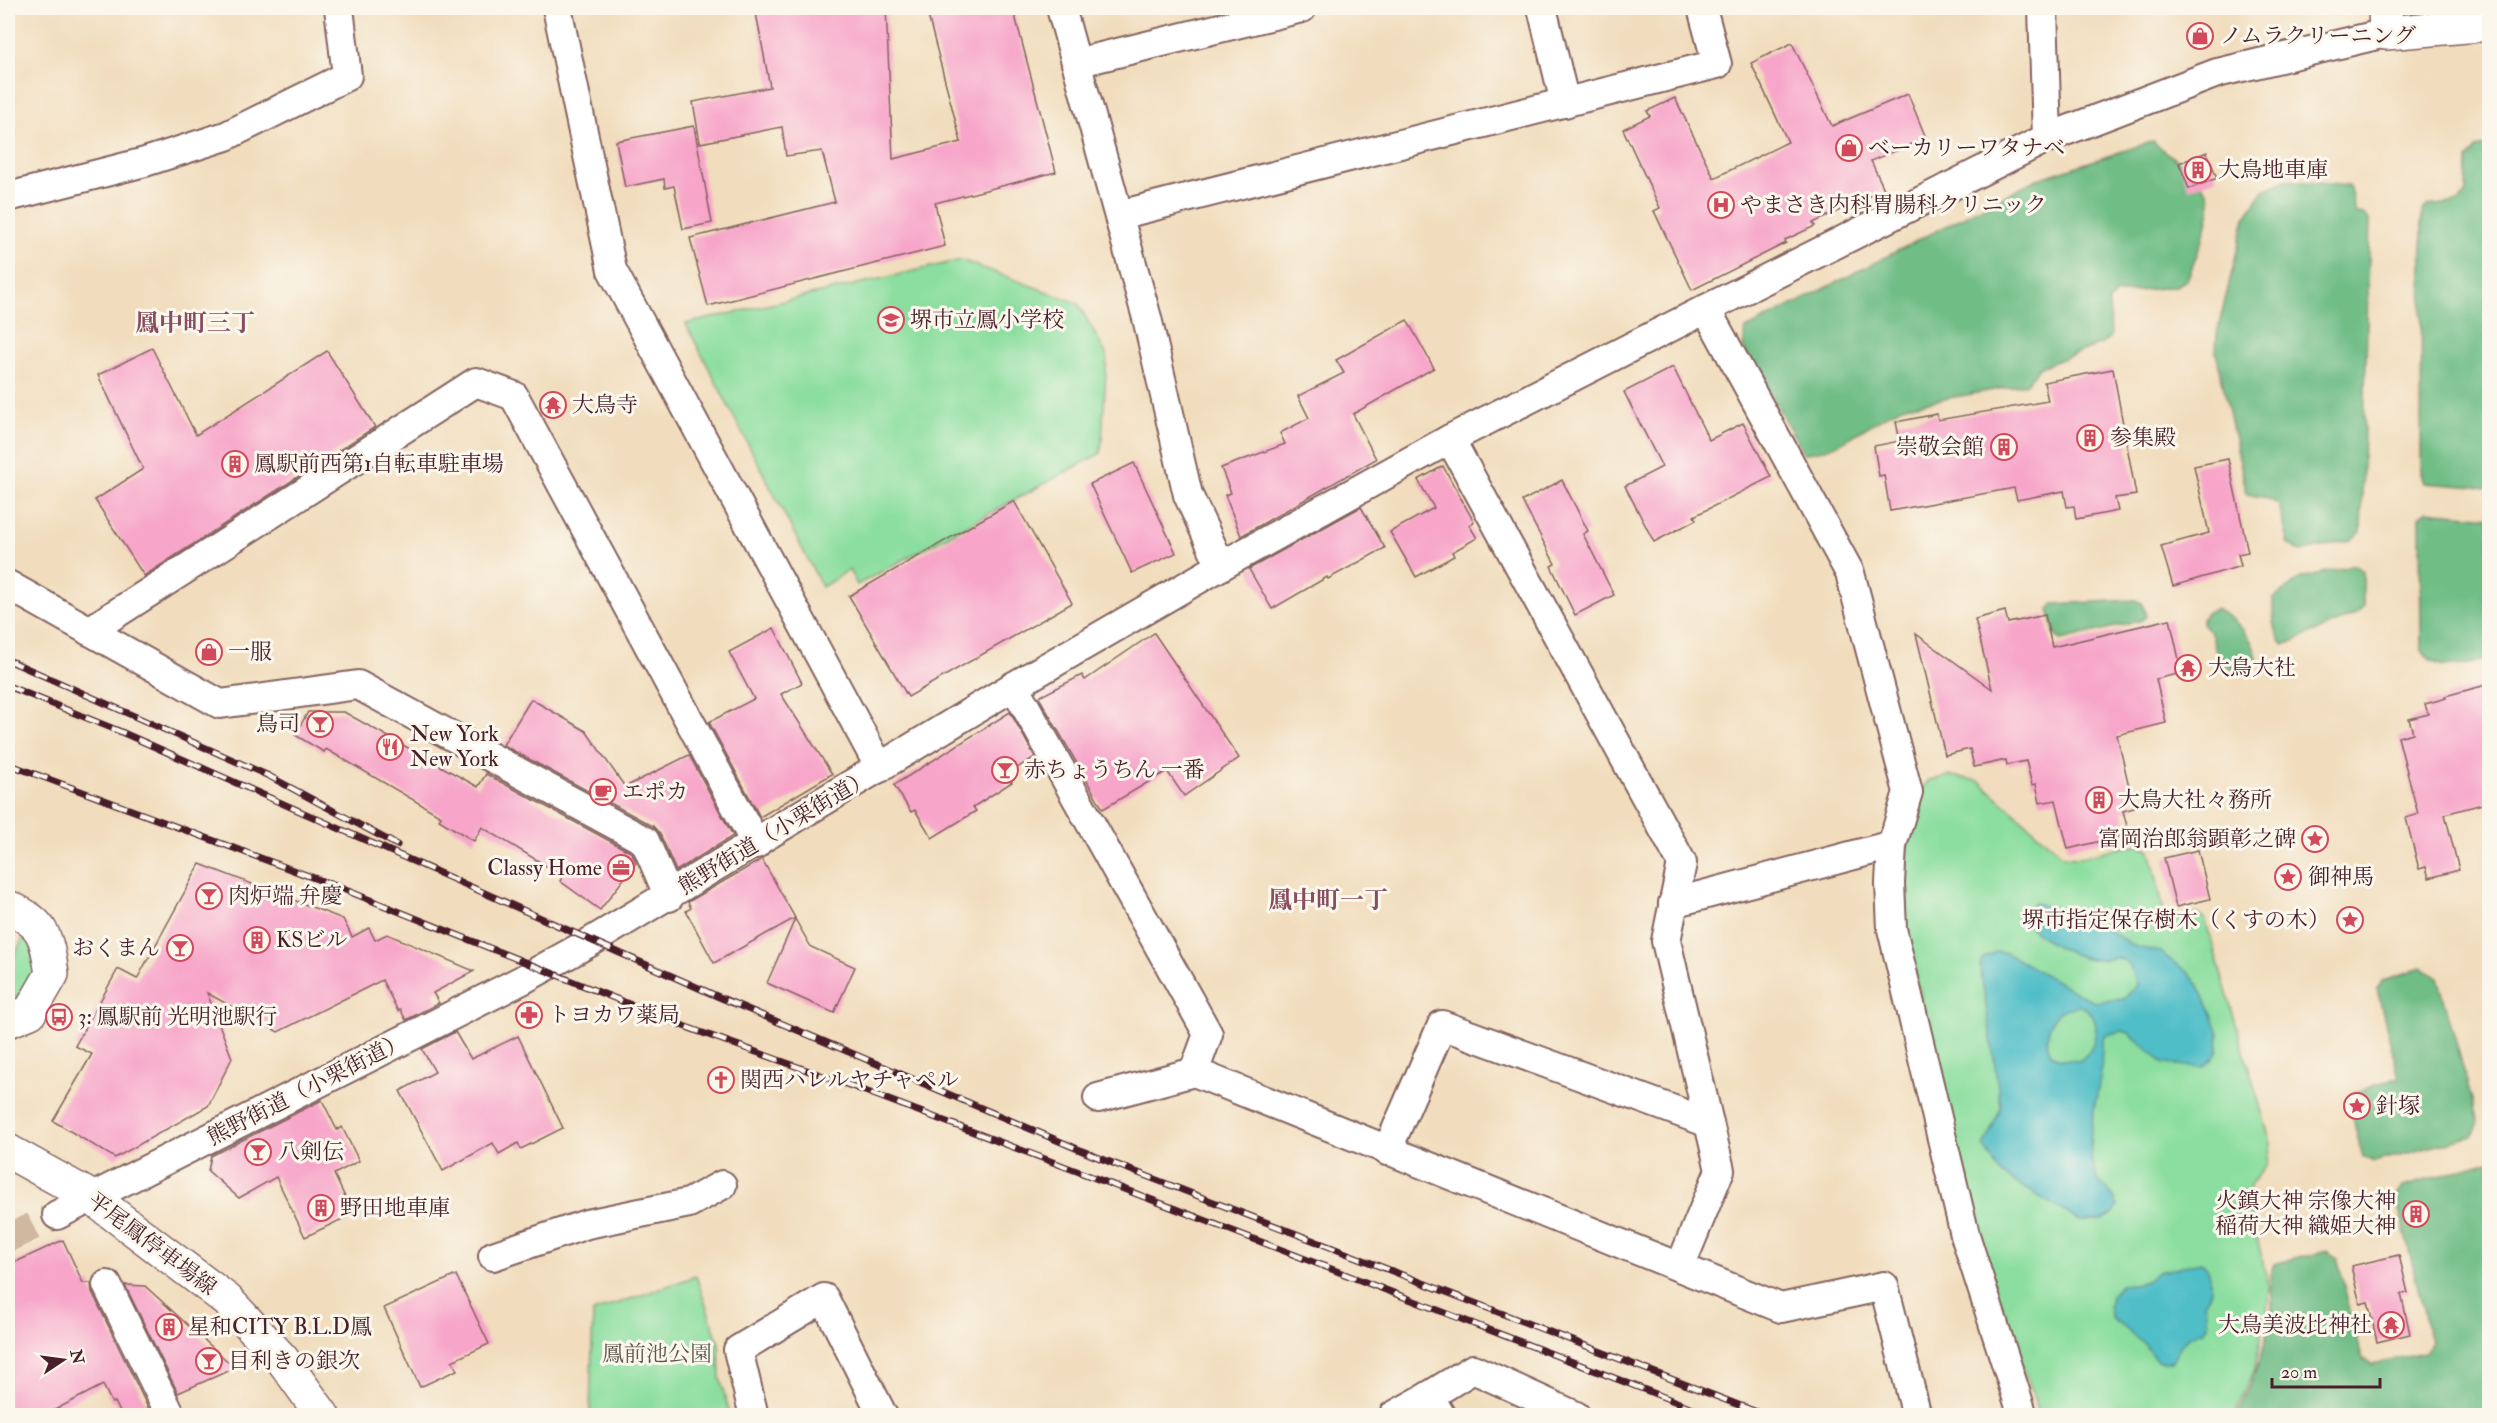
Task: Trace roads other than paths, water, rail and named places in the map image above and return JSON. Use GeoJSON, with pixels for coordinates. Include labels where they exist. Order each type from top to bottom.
{"type":"FeatureCollection","features":[{"type":"Feature","properties":{"kind":"main road"},"geometry":{"type":"LineString","coordinates":[[2385,20],[2490,24]]}},
{"type":"Feature","properties":{"kind":"main road"},"geometry":{"type":"LineString","coordinates":[[8,907],[36,923],[46,940],[52,974],[30,1012],[8,1021]]}},
{"type":"Feature","properties":{"kind":"main road","name":"平尾鳳停車場線"},"geometry":{"type":"LineString","coordinates":[[8,1151],[91,1197],[227,1300],[282,1359],[323,1416]]}},
{"type":"Feature","properties":{"kind":"street"},"geometry":{"type":"LineString","coordinates":[[8,197],[145,162],[226,136],[347,76],[339,8]]}},
{"type":"Feature","properties":{"kind":"street"},"geometry":{"type":"LineString","coordinates":[[557,8],[612,270],[880,768]]}},
{"type":"Feature","properties":{"kind":"street"},"geometry":{"type":"LineString","coordinates":[[1061,8],[1147,318],[1188,495],[1221,566]]}},
{"type":"Feature","properties":{"kind":"street"},"geometry":{"type":"LineString","coordinates":[[1076,63],[1231,16],[1302,8]]}},
{"type":"Feature","properties":{"kind":"street"},"geometry":{"type":"LineString","coordinates":[[1542,8],[1565,103]]}},
{"type":"Feature","properties":{"kind":"street"},"geometry":{"type":"LineString","coordinates":[[1119,216],[1717,64],[1702,8]]}},
{"type":"Feature","properties":{"kind":"street"},"geometry":{"type":"LineString","coordinates":[[2043,8],[2047,138],[2217,73],[2385,20]]}},
{"type":"Feature","properties":{"kind":"street","name":"熊野街道（小栗街道）"},"geometry":{"type":"LineString","coordinates":[[57,1215],[522,980],[669,897],[1014,686],[1221,566],[1450,439],[2047,138]]}},
{"type":"Feature","properties":{"kind":"street"},"geometry":{"type":"LineString","coordinates":[[1706,309],[1850,573],[1908,792],[1892,845],[1890,883],[1892,929],[1965,1235],[2023,1416]]}},
{"type":"Feature","properties":{"kind":"street"},"geometry":{"type":"LineString","coordinates":[[89,631],[476,382],[514,396],[756,844]]}},
{"type":"Feature","properties":{"kind":"street"},"geometry":{"type":"LineString","coordinates":[[1450,439],[1682,863],[1666,941],[1720,1170],[1680,1267]]}},
{"type":"Feature","properties":{"kind":"street"},"geometry":{"type":"LineString","coordinates":[[8,585],[220,704],[358,685],[645,841],[669,897]]}},
{"type":"Feature","properties":{"kind":"street"},"geometry":{"type":"LineString","coordinates":[[1014,686],[1208,1034],[1194,1072]]}},
{"type":"Feature","properties":{"kind":"street"},"geometry":{"type":"LineString","coordinates":[[1673,903],[1892,845]]}},
{"type":"Feature","properties":{"kind":"street"},"geometry":{"type":"LineString","coordinates":[[1387,1151],[1442,1025],[1709,1123]]}},
{"type":"Feature","properties":{"kind":"street"},"geometry":{"type":"LineString","coordinates":[[1098,1098],[1194,1072],[1781,1308],[1884,1286],[1917,1416]]}},
{"type":"Feature","properties":{"kind":"street"},"geometry":{"type":"LineString","coordinates":[[493,1256],[587,1224],[688,1203],[722,1185]]}},
{"type":"Feature","properties":{"kind":"street"},"geometry":{"type":"LineString","coordinates":[[107,1285],[171,1416]]}},
{"type":"Feature","properties":{"kind":"street"},"geometry":{"type":"LineString","coordinates":[[754,1416],[738,1350],[824,1298],[883,1416]]}},
{"type":"Feature","properties":{"kind":"street"},"geometry":{"type":"LineString","coordinates":[[1393,1416],[1435,1406],[1473,1369],[1576,1416]]}},
{"type":"Feature","properties":{"kind":"water"},"geometry":{"type":"Polygon","coordinates":[[[2035,903],[2064,911],[2105,928],[2136,947],[2160,952],[2189,973],[2199,986],[2219,1033],[2218,1051],[2203,1067],[2164,1064],[2129,1033],[2121,1031],[2107,1035],[2103,1040],[2101,1072],[2090,1138],[2091,1152],[2097,1178],[2111,1193],[2118,1207],[2113,1214],[2103,1220],[2080,1221],[2000,1173],[1984,1147],[2001,1107],[1980,965],[1983,958],[1996,952],[2006,953],[2094,1002],[2124,999],[2137,985],[2131,969],[2122,959],[2092,959],[2058,947],[2030,927],[2023,919],[2024,910],[2035,903]],[[2080,1006],[2068,1008],[2056,1015],[2050,1026],[2047,1040],[2048,1047],[2055,1057],[2079,1061],[2090,1049],[2096,1032],[2093,1016],[2080,1006]]]}},
{"type":"Feature","properties":{"kind":"water"},"geometry":{"type":"Polygon","coordinates":[[[2201,1262],[2208,1270],[2211,1282],[2210,1292],[2204,1304],[2207,1326],[2183,1342],[2173,1361],[2157,1361],[2145,1344],[2112,1318],[2109,1307],[2111,1296],[2120,1285],[2136,1284],[2148,1280],[2158,1272],[2201,1262]]]}},
{"type":"Feature","properties":{"kind":"tunnel"},"geometry":{"type":"LineString","coordinates":[[8,1238],[57,1215]]}},
{"type":"Feature","properties":{"kind":"railway"},"geometry":{"type":"LineString","coordinates":[[8,660],[269,776],[397,845]]}},
{"type":"Feature","properties":{"kind":"railway"},"geometry":{"type":"LineString","coordinates":[[8,686],[119,731],[719,997],[1092,1155],[1767,1416]]}},
{"type":"Feature","properties":{"kind":"railway"},"geometry":{"type":"LineString","coordinates":[[8,764],[333,885],[686,1027],[857,1088],[1082,1173],[1713,1416]]}},
{"type":"Feature","properties":{"kind":"place","name":"ノムラクリーニング"},"geometry":{"type":"Point","coordinates":[2200,36]}},
{"type":"Feature","properties":{"kind":"place","name":"ベーカリーワタナベ"},"geometry":{"type":"Point","coordinates":[1849,148]}},
{"type":"Feature","properties":{"kind":"place","name":"大鳥地車庫"},"geometry":{"type":"Point","coordinates":[2198,170]}},
{"type":"Feature","properties":{"kind":"place","name":"やまさき内科胃腸科クリニック"},"geometry":{"type":"Point","coordinates":[1721,205]}},
{"type":"Feature","properties":{"kind":"place","name":"堺市立鳳小学校"},"geometry":{"type":"Point","coordinates":[891,320]}},
{"type":"Feature","properties":{"kind":"place","name":"大鳥寺"},"geometry":{"type":"Point","coordinates":[553,405]}},
{"type":"Feature","properties":{"kind":"place","name":"参集殿"},"geometry":{"type":"Point","coordinates":[2090,438]}},
{"type":"Feature","properties":{"kind":"place","name":"崇敬会館"},"geometry":{"type":"Point","coordinates":[2004,447]}},
{"type":"Feature","properties":{"kind":"place","name":"鳳駅前西第1自転車駐車場"},"geometry":{"type":"Point","coordinates":[235,464]}},
{"type":"Feature","properties":{"kind":"place","name":"一服"},"geometry":{"type":"Point","coordinates":[209,652]}},
{"type":"Feature","properties":{"kind":"place","name":"大鳥大社"},"geometry":{"type":"Point","coordinates":[2188,668]}},
{"type":"Feature","properties":{"kind":"place","name":"鳥司"},"geometry":{"type":"Point","coordinates":[320,724]}},
{"type":"Feature","properties":{"kind":"place","name":"New York New York"},"geometry":{"type":"Point","coordinates":[390,747]}},
{"type":"Feature","properties":{"kind":"place","name":"赤ちょうちん 一番"},"geometry":{"type":"Point","coordinates":[1005,770]}},
{"type":"Feature","properties":{"kind":"place","name":"エポカ"},"geometry":{"type":"Point","coordinates":[603,792]}},
{"type":"Feature","properties":{"kind":"place","name":"大鳥大社々務所"},"geometry":{"type":"Point","coordinates":[2099,800]}},
{"type":"Feature","properties":{"kind":"place","name":"富岡治郎翁顕彰之碑"},"geometry":{"type":"Point","coordinates":[2315,839]}},
{"type":"Feature","properties":{"kind":"place","name":"Classy Home"},"geometry":{"type":"Point","coordinates":[621,868]}},
{"type":"Feature","properties":{"kind":"place","name":"御神馬"},"geometry":{"type":"Point","coordinates":[2288,877]}},
{"type":"Feature","properties":{"kind":"place","name":"肉炉端 弁慶"},"geometry":{"type":"Point","coordinates":[209,896]}},
{"type":"Feature","properties":{"kind":"place","name":"堺市指定保存樹木（くすの木）"},"geometry":{"type":"Point","coordinates":[2350,920]}},
{"type":"Feature","properties":{"kind":"place","name":"KSビル"},"geometry":{"type":"Point","coordinates":[257,940]}},
{"type":"Feature","properties":{"kind":"place","name":"おくまん"},"geometry":{"type":"Point","coordinates":[180,948]}},
{"type":"Feature","properties":{"kind":"place","name":"トヨカワ薬局"},"geometry":{"type":"Point","coordinates":[529,1015]}},
{"type":"Feature","properties":{"kind":"place","name":"3: 鳳駅前 光明池駅行"},"geometry":{"type":"Point","coordinates":[59,1017]}},
{"type":"Feature","properties":{"kind":"place","name":"関西ハレルヤチャペル"},"geometry":{"type":"Point","coordinates":[721,1080]}},
{"type":"Feature","properties":{"kind":"place","name":"針塚"},"geometry":{"type":"Point","coordinates":[2357,1106]}},
{"type":"Feature","properties":{"kind":"place","name":"八剣伝"},"geometry":{"type":"Point","coordinates":[258,1152]}},
{"type":"Feature","properties":{"kind":"place","name":"野田地車庫"},"geometry":{"type":"Point","coordinates":[321,1208]}},
{"type":"Feature","properties":{"kind":"place","name":"火鎮大神 宗像大神 稲荷大神 織姫大神"},"geometry":{"type":"Point","coordinates":[2416,1214]}},
{"type":"Feature","properties":{"kind":"place","name":"大鳥美波比神社"},"geometry":{"type":"Point","coordinates":[2391,1325]}},
{"type":"Feature","properties":{"kind":"place","name":"星和CITY B.L.D鳳"},"geometry":{"type":"Point","coordinates":[169,1327]}},
{"type":"Feature","properties":{"kind":"place","name":"目利きの銀次"},"geometry":{"type":"Point","coordinates":[209,1361]}},
{"type":"Feature","properties":{"kind":"district","name":"鳳中町三丁"},"geometry":{"type":"Point","coordinates":[195,323]}},
{"type":"Feature","properties":{"kind":"district","name":"鳳中町一丁"},"geometry":{"type":"Point","coordinates":[1328,900]}},
{"type":"Feature","properties":{"kind":"park label","name":"鳳前池公園"},"geometry":{"type":"Point","coordinates":[657,1354]}}]}
